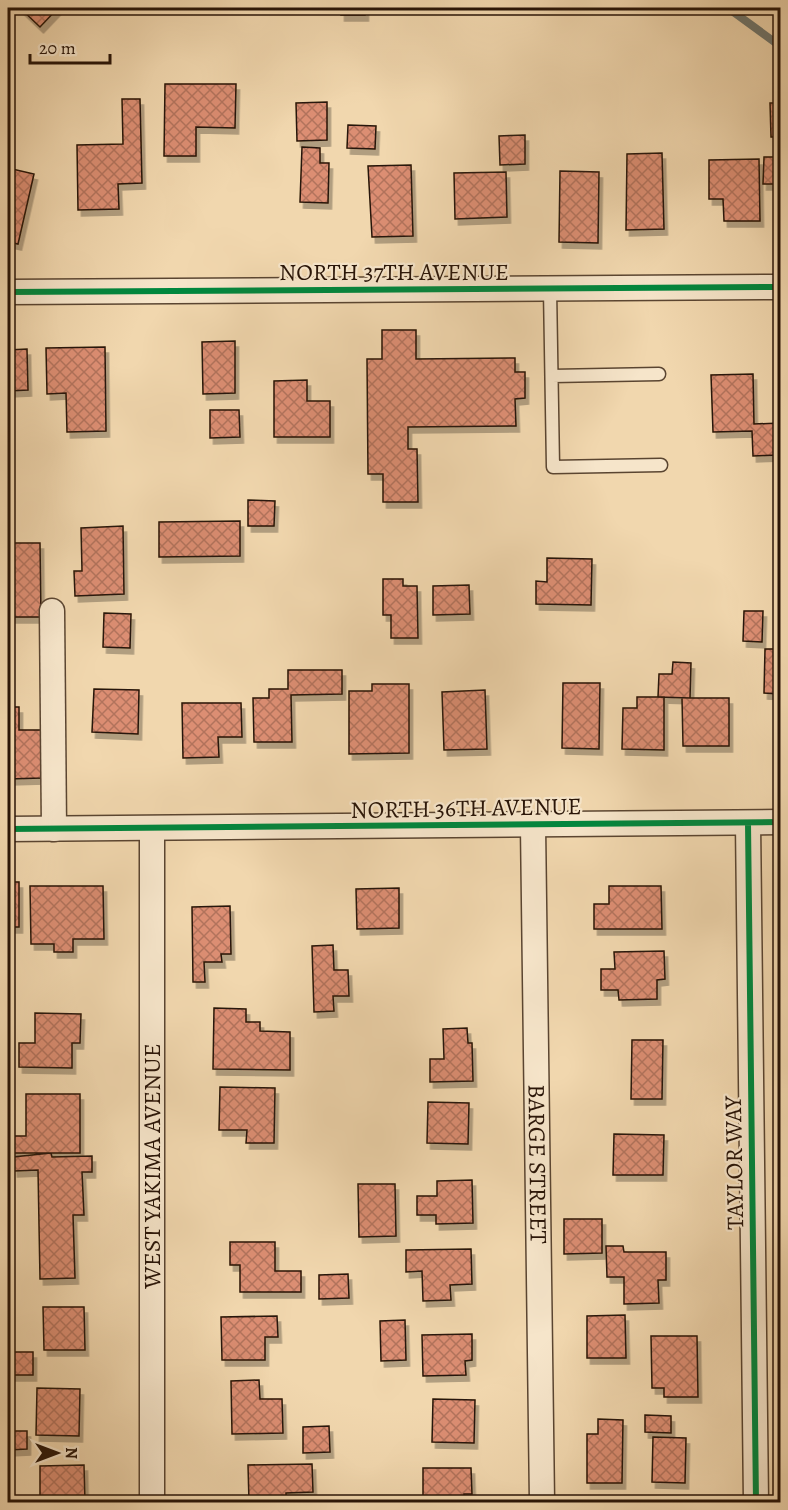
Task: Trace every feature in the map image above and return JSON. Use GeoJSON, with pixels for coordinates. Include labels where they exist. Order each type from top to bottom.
{"type":"FeatureCollection","features":[{"type":"Feature","properties":{"kind":"street","name":"NORTH 37TH AVENUE"},"geometry":{"type":"LineString","coordinates":[[8,292],[780,287]]}},
{"type":"Feature","properties":{"kind":"street"},"geometry":{"type":"LineString","coordinates":[[52,611],[54,829]]}},
{"type":"Feature","properties":{"kind":"street","name":"NORTH 36TH AVENUE"},"geometry":{"type":"LineString","coordinates":[[8,830],[780,822]]}},
{"type":"Feature","properties":{"kind":"street","name":"TAYLOR WAY"},"geometry":{"type":"LineString","coordinates":[[748,823],[756,1503]]}},
{"type":"Feature","properties":{"kind":"street","name":"BARGE STREET"},"geometry":{"type":"LineString","coordinates":[[533,826],[542,1503]]}},
{"type":"Feature","properties":{"kind":"street","name":"WEST YAKIMA AVENUE"},"geometry":{"type":"LineString","coordinates":[[152,829],[152,1503]]}},
{"type":"Feature","properties":{"kind":"lane"},"geometry":{"type":"LineString","coordinates":[[550,289],[553,467],[661,465]]}},
{"type":"Feature","properties":{"kind":"lane"},"geometry":{"type":"LineString","coordinates":[[552,376],[659,374]]}},
{"type":"Feature","properties":{"kind":"building"},"geometry":{"type":"Polygon","coordinates":[[[20,8],[58,8],[40,27],[20,8]]]}},
{"type":"Feature","properties":{"kind":"building"},"geometry":{"type":"Polygon","coordinates":[[[341,8],[365,8],[365,15],[341,15],[341,8]]]}},
{"type":"Feature","properties":{"kind":"building"},"geometry":{"type":"Polygon","coordinates":[[[165,84],[236,84],[235,128],[196,127],[196,156],[164,156],[165,84]]]}},
{"type":"Feature","properties":{"kind":"building"},"geometry":{"type":"Polygon","coordinates":[[[122,99],[140,99],[142,183],[118,184],[119,209],[78,210],[77,145],[123,144],[122,99]]]}},
{"type":"Feature","properties":{"kind":"building"},"geometry":{"type":"Polygon","coordinates":[[[327,102],[327,140],[297,141],[296,103],[327,102]]]}},
{"type":"Feature","properties":{"kind":"building"},"geometry":{"type":"Polygon","coordinates":[[[770,103],[780,103],[780,137],[771,137],[770,103]]]}},
{"type":"Feature","properties":{"kind":"building"},"geometry":{"type":"Polygon","coordinates":[[[348,125],[376,126],[375,149],[347,148],[348,125]]]}},
{"type":"Feature","properties":{"kind":"building"},"geometry":{"type":"Polygon","coordinates":[[[525,135],[525,164],[500,165],[499,136],[525,135]]]}},
{"type":"Feature","properties":{"kind":"building"},"geometry":{"type":"Polygon","coordinates":[[[302,147],[320,148],[320,163],[329,163],[328,203],[300,202],[302,147]]]}},
{"type":"Feature","properties":{"kind":"building"},"geometry":{"type":"Polygon","coordinates":[[[662,153],[664,229],[626,230],[627,154],[662,153]]]}},
{"type":"Feature","properties":{"kind":"building"},"geometry":{"type":"Polygon","coordinates":[[[764,157],[780,157],[780,184],[763,184],[764,157]]]}},
{"type":"Feature","properties":{"kind":"building"},"geometry":{"type":"Polygon","coordinates":[[[759,159],[760,221],[724,221],[723,199],[709,199],[709,160],[759,159]]]}},
{"type":"Feature","properties":{"kind":"building"},"geometry":{"type":"Polygon","coordinates":[[[411,165],[413,236],[372,237],[368,166],[411,165]]]}},
{"type":"Feature","properties":{"kind":"building"},"geometry":{"type":"Polygon","coordinates":[[[8,168],[34,174],[18,244],[8,242],[8,168]]]}},
{"type":"Feature","properties":{"kind":"building"},"geometry":{"type":"Polygon","coordinates":[[[560,171],[599,172],[598,243],[559,242],[560,171]]]}},
{"type":"Feature","properties":{"kind":"building"},"geometry":{"type":"Polygon","coordinates":[[[506,172],[507,217],[455,219],[454,173],[506,172]]]}},
{"type":"Feature","properties":{"kind":"building"},"geometry":{"type":"Polygon","coordinates":[[[382,330],[416,330],[416,359],[515,358],[515,372],[525,372],[525,398],[515,399],[516,426],[408,427],[408,449],[417,449],[418,502],[383,502],[383,474],[368,474],[367,359],[382,359],[382,330]]]}},
{"type":"Feature","properties":{"kind":"building"},"geometry":{"type":"Polygon","coordinates":[[[235,341],[235,393],[203,394],[202,342],[235,341]]]}},
{"type":"Feature","properties":{"kind":"building"},"geometry":{"type":"Polygon","coordinates":[[[105,347],[106,431],[67,432],[66,393],[47,394],[46,348],[105,347]]]}},
{"type":"Feature","properties":{"kind":"building"},"geometry":{"type":"Polygon","coordinates":[[[27,349],[28,390],[8,391],[8,350],[27,349]]]}},
{"type":"Feature","properties":{"kind":"building"},"geometry":{"type":"Polygon","coordinates":[[[753,374],[754,424],[780,423],[780,455],[753,456],[752,431],[713,432],[711,375],[753,374]]]}},
{"type":"Feature","properties":{"kind":"building"},"geometry":{"type":"Polygon","coordinates":[[[307,380],[307,401],[330,401],[330,437],[274,437],[274,381],[307,380]]]}},
{"type":"Feature","properties":{"kind":"building"},"geometry":{"type":"Polygon","coordinates":[[[210,410],[239,410],[240,437],[210,438],[210,410]]]}},
{"type":"Feature","properties":{"kind":"building"},"geometry":{"type":"Polygon","coordinates":[[[248,500],[275,501],[274,526],[248,526],[248,500]]]}},
{"type":"Feature","properties":{"kind":"building"},"geometry":{"type":"Polygon","coordinates":[[[240,521],[240,556],[159,557],[159,522],[240,521]]]}},
{"type":"Feature","properties":{"kind":"building"},"geometry":{"type":"Polygon","coordinates":[[[123,526],[124,594],[75,596],[74,571],[82,571],[81,528],[123,526]]]}},
{"type":"Feature","properties":{"kind":"building"},"geometry":{"type":"Polygon","coordinates":[[[8,543],[40,543],[41,617],[8,617],[8,543]]]}},
{"type":"Feature","properties":{"kind":"building"},"geometry":{"type":"Polygon","coordinates":[[[547,558],[592,559],[591,605],[536,604],[536,581],[547,582],[547,558]]]}},
{"type":"Feature","properties":{"kind":"building"},"geometry":{"type":"Polygon","coordinates":[[[383,579],[403,579],[403,586],[417,586],[418,638],[391,638],[391,615],[383,615],[383,579]]]}},
{"type":"Feature","properties":{"kind":"building"},"geometry":{"type":"Polygon","coordinates":[[[469,585],[470,614],[433,615],[433,586],[469,585]]]}},
{"type":"Feature","properties":{"kind":"building"},"geometry":{"type":"Polygon","coordinates":[[[744,611],[763,611],[762,642],[743,641],[744,611]]]}},
{"type":"Feature","properties":{"kind":"building"},"geometry":{"type":"Polygon","coordinates":[[[104,613],[131,614],[130,648],[103,647],[104,613]]]}},
{"type":"Feature","properties":{"kind":"building"},"geometry":{"type":"Polygon","coordinates":[[[765,649],[780,649],[780,694],[764,693],[765,649]]]}},
{"type":"Feature","properties":{"kind":"building"},"geometry":{"type":"Polygon","coordinates":[[[673,662],[691,663],[690,698],[658,697],[659,674],[672,674],[673,662]]]}},
{"type":"Feature","properties":{"kind":"building"},"geometry":{"type":"Polygon","coordinates":[[[288,670],[342,670],[342,694],[291,695],[292,742],[254,742],[253,698],[269,698],[269,689],[288,689],[288,670]]]}},
{"type":"Feature","properties":{"kind":"building"},"geometry":{"type":"Polygon","coordinates":[[[563,683],[600,683],[599,749],[562,748],[563,683]]]}},
{"type":"Feature","properties":{"kind":"building"},"geometry":{"type":"Polygon","coordinates":[[[372,684],[409,684],[409,753],[349,754],[349,691],[372,691],[372,684]]]}},
{"type":"Feature","properties":{"kind":"building"},"geometry":{"type":"Polygon","coordinates":[[[94,689],[139,690],[138,734],[92,732],[94,689]]]}},
{"type":"Feature","properties":{"kind":"building"},"geometry":{"type":"Polygon","coordinates":[[[485,690],[487,749],[444,750],[442,692],[485,690]]]}},
{"type":"Feature","properties":{"kind":"building"},"geometry":{"type":"Polygon","coordinates":[[[637,697],[664,697],[664,750],[622,749],[623,708],[637,708],[637,697]]]}},
{"type":"Feature","properties":{"kind":"building"},"geometry":{"type":"Polygon","coordinates":[[[682,698],[729,698],[729,746],[683,746],[682,698]]]}},
{"type":"Feature","properties":{"kind":"building"},"geometry":{"type":"Polygon","coordinates":[[[182,703],[241,703],[242,737],[218,737],[219,757],[183,758],[182,703]]]}},
{"type":"Feature","properties":{"kind":"building"},"geometry":{"type":"Polygon","coordinates":[[[8,707],[19,707],[19,730],[41,730],[41,778],[8,779],[8,707]]]}},
{"type":"Feature","properties":{"kind":"building"},"geometry":{"type":"Polygon","coordinates":[[[8,882],[19,882],[19,927],[8,927],[8,882]]]}},
{"type":"Feature","properties":{"kind":"building"},"geometry":{"type":"Polygon","coordinates":[[[30,886],[103,886],[104,939],[73,939],[73,952],[54,952],[54,944],[31,944],[30,886]]]}},
{"type":"Feature","properties":{"kind":"building"},"geometry":{"type":"Polygon","coordinates":[[[609,886],[661,886],[662,929],[594,929],[594,904],[609,904],[609,886]]]}},
{"type":"Feature","properties":{"kind":"building"},"geometry":{"type":"Polygon","coordinates":[[[399,888],[399,928],[357,929],[356,889],[399,888]]]}},
{"type":"Feature","properties":{"kind":"building"},"geometry":{"type":"Polygon","coordinates":[[[230,906],[231,954],[221,954],[222,962],[204,962],[205,982],[193,982],[192,907],[230,906]]]}},
{"type":"Feature","properties":{"kind":"building"},"geometry":{"type":"Polygon","coordinates":[[[333,945],[334,970],[348,970],[349,996],[333,996],[334,1011],[314,1012],[312,946],[333,945]]]}},
{"type":"Feature","properties":{"kind":"building"},"geometry":{"type":"Polygon","coordinates":[[[664,951],[665,979],[657,980],[657,999],[619,1000],[618,990],[601,990],[601,969],[615,969],[614,952],[664,951]]]}},
{"type":"Feature","properties":{"kind":"building"},"geometry":{"type":"Polygon","coordinates":[[[214,1008],[246,1009],[246,1022],[260,1022],[260,1031],[290,1032],[290,1070],[213,1069],[214,1008]]]}},
{"type":"Feature","properties":{"kind":"building"},"geometry":{"type":"Polygon","coordinates":[[[35,1013],[81,1014],[80,1043],[72,1043],[72,1068],[19,1067],[19,1043],[35,1043],[35,1013]]]}},
{"type":"Feature","properties":{"kind":"building"},"geometry":{"type":"Polygon","coordinates":[[[467,1028],[468,1043],[472,1043],[473,1081],[430,1082],[430,1059],[444,1059],[443,1029],[467,1028]]]}},
{"type":"Feature","properties":{"kind":"building"},"geometry":{"type":"Polygon","coordinates":[[[632,1040],[663,1040],[662,1099],[631,1099],[632,1040]]]}},
{"type":"Feature","properties":{"kind":"building"},"geometry":{"type":"Polygon","coordinates":[[[220,1087],[275,1088],[274,1143],[246,1143],[247,1130],[219,1130],[220,1087]]]}},
{"type":"Feature","properties":{"kind":"building"},"geometry":{"type":"Polygon","coordinates":[[[26,1094],[80,1094],[80,1153],[8,1153],[8,1136],[26,1136],[26,1094]]]}},
{"type":"Feature","properties":{"kind":"building"},"geometry":{"type":"Polygon","coordinates":[[[428,1102],[469,1103],[468,1144],[427,1143],[428,1102]]]}},
{"type":"Feature","properties":{"kind":"building"},"geometry":{"type":"Polygon","coordinates":[[[614,1134],[664,1135],[663,1175],[613,1175],[614,1134]]]}},
{"type":"Feature","properties":{"kind":"building"},"geometry":{"type":"Polygon","coordinates":[[[51,1153],[52,1157],[92,1156],[92,1172],[82,1172],[84,1215],[73,1215],[75,1278],[40,1279],[38,1170],[14,1171],[13,1157],[51,1153]]]}},
{"type":"Feature","properties":{"kind":"building"},"geometry":{"type":"Polygon","coordinates":[[[472,1180],[473,1223],[436,1224],[436,1215],[417,1215],[417,1196],[437,1196],[437,1181],[472,1180]]]}},
{"type":"Feature","properties":{"kind":"building"},"geometry":{"type":"Polygon","coordinates":[[[358,1184],[395,1184],[396,1236],[359,1237],[358,1184]]]}},
{"type":"Feature","properties":{"kind":"building"},"geometry":{"type":"Polygon","coordinates":[[[564,1219],[602,1219],[602,1253],[564,1254],[564,1219]]]}},
{"type":"Feature","properties":{"kind":"building"},"geometry":{"type":"Polygon","coordinates":[[[230,1242],[275,1242],[275,1271],[301,1271],[301,1292],[240,1292],[240,1265],[230,1265],[230,1242]]]}},
{"type":"Feature","properties":{"kind":"building"},"geometry":{"type":"Polygon","coordinates":[[[606,1246],[623,1246],[624,1252],[666,1252],[666,1280],[658,1280],[659,1303],[624,1304],[624,1277],[607,1277],[606,1246]]]}},
{"type":"Feature","properties":{"kind":"building"},"geometry":{"type":"Polygon","coordinates":[[[471,1249],[472,1284],[450,1285],[451,1300],[423,1301],[422,1271],[406,1272],[406,1250],[471,1249]]]}},
{"type":"Feature","properties":{"kind":"building"},"geometry":{"type":"Polygon","coordinates":[[[348,1274],[349,1298],[319,1299],[319,1275],[348,1274]]]}},
{"type":"Feature","properties":{"kind":"building"},"geometry":{"type":"Polygon","coordinates":[[[43,1307],[84,1307],[85,1350],[44,1350],[43,1307]]]}},
{"type":"Feature","properties":{"kind":"building"},"geometry":{"type":"Polygon","coordinates":[[[625,1315],[626,1358],[587,1358],[587,1316],[625,1315]]]}},
{"type":"Feature","properties":{"kind":"building"},"geometry":{"type":"Polygon","coordinates":[[[277,1316],[278,1337],[265,1337],[265,1360],[222,1360],[221,1317],[277,1316]]]}},
{"type":"Feature","properties":{"kind":"building"},"geometry":{"type":"Polygon","coordinates":[[[405,1320],[406,1360],[381,1361],[380,1321],[405,1320]]]}},
{"type":"Feature","properties":{"kind":"building"},"geometry":{"type":"Polygon","coordinates":[[[472,1334],[472,1360],[465,1361],[466,1375],[423,1376],[422,1335],[472,1334]]]}},
{"type":"Feature","properties":{"kind":"building"},"geometry":{"type":"Polygon","coordinates":[[[651,1336],[697,1336],[698,1397],[664,1397],[664,1388],[652,1388],[651,1336]]]}},
{"type":"Feature","properties":{"kind":"building"},"geometry":{"type":"Polygon","coordinates":[[[8,1352],[33,1352],[33,1375],[8,1375],[8,1352]]]}},
{"type":"Feature","properties":{"kind":"building"},"geometry":{"type":"Polygon","coordinates":[[[259,1380],[260,1399],[282,1399],[283,1433],[232,1434],[231,1381],[259,1380]]]}},
{"type":"Feature","properties":{"kind":"building"},"geometry":{"type":"Polygon","coordinates":[[[37,1388],[80,1389],[79,1436],[36,1435],[37,1388]]]}},
{"type":"Feature","properties":{"kind":"building"},"geometry":{"type":"Polygon","coordinates":[[[433,1399],[475,1400],[474,1443],[432,1442],[433,1399]]]}},
{"type":"Feature","properties":{"kind":"building"},"geometry":{"type":"Polygon","coordinates":[[[645,1415],[671,1416],[671,1433],[645,1432],[645,1415]]]}},
{"type":"Feature","properties":{"kind":"building"},"geometry":{"type":"Polygon","coordinates":[[[598,1419],[623,1420],[622,1483],[587,1483],[587,1434],[598,1434],[598,1419]]]}},
{"type":"Feature","properties":{"kind":"building"},"geometry":{"type":"Polygon","coordinates":[[[329,1426],[330,1452],[303,1453],[303,1427],[329,1426]]]}},
{"type":"Feature","properties":{"kind":"building"},"geometry":{"type":"Polygon","coordinates":[[[8,1431],[27,1431],[27,1449],[8,1450],[8,1431]]]}},
{"type":"Feature","properties":{"kind":"building"},"geometry":{"type":"Polygon","coordinates":[[[653,1437],[686,1438],[685,1483],[652,1482],[653,1437]]]}},
{"type":"Feature","properties":{"kind":"building"},"geometry":{"type":"Polygon","coordinates":[[[312,1464],[313,1492],[286,1493],[286,1502],[249,1502],[248,1465],[312,1464]]]}},
{"type":"Feature","properties":{"kind":"building"},"geometry":{"type":"Polygon","coordinates":[[[84,1465],[85,1502],[40,1502],[40,1466],[84,1465]]]}},
{"type":"Feature","properties":{"kind":"building"},"geometry":{"type":"Polygon","coordinates":[[[423,1468],[471,1468],[472,1494],[464,1494],[464,1502],[423,1502],[423,1468]]]}},
{"type":"Feature","properties":{"kind":"waterway"},"geometry":{"type":"LineString","coordinates":[[728,8],[780,46]]}},
{"type":"Feature","properties":{"kind":"cycle path"},"geometry":{"type":"LineString","coordinates":[[8,292],[780,287]]}},
{"type":"Feature","properties":{"kind":"cycle path"},"geometry":{"type":"LineString","coordinates":[[8,829],[780,822]]}},
{"type":"Feature","properties":{"kind":"cycle path"},"geometry":{"type":"LineString","coordinates":[[748,823],[756,1502]]}}]}
